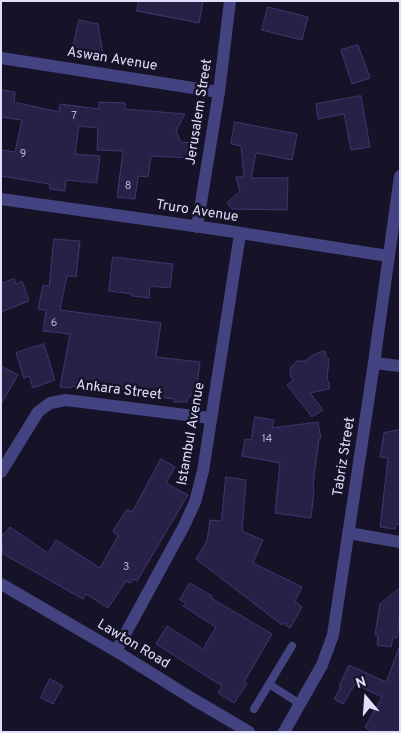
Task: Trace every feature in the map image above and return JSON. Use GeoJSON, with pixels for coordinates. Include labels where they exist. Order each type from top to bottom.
{"type":"FeatureCollection","features":[{"type":"Feature","properties":{"kind":"street","name":"Jerusalem Street"},"geometry":{"type":"LineString","coordinates":[[197,227],[219,92],[230,1]]}},
{"type":"Feature","properties":{"kind":"street","name":"Aswan Avenue"},"geometry":{"type":"LineString","coordinates":[[1,58],[219,92]]}},
{"type":"Feature","properties":{"kind":"street","name":"Tabriz Street"},"geometry":{"type":"LineString","coordinates":[[284,732],[329,651],[333,635],[400,176]]}},
{"type":"Feature","properties":{"kind":"street","name":"Truro Avenue"},"geometry":{"type":"LineString","coordinates":[[1,199],[388,256]]}},
{"type":"Feature","properties":{"kind":"street","name":"Istambul Avenue"},"geometry":{"type":"LineString","coordinates":[[116,651],[184,526],[195,502],[203,470],[240,234]]}},
{"type":"Feature","properties":{"kind":"street"},"geometry":{"type":"LineString","coordinates":[[374,362],[400,366]]}},
{"type":"Feature","properties":{"kind":"street","name":"Ankara Street"},"geometry":{"type":"LineString","coordinates":[[1,472],[38,412],[50,403],[66,400],[210,418]]}},
{"type":"Feature","properties":{"kind":"street"},"geometry":{"type":"LineString","coordinates":[[348,534],[400,542]]}},
{"type":"Feature","properties":{"kind":"street","name":"Lawton Road"},"geometry":{"type":"LineString","coordinates":[[1,584],[249,732]]}},
{"type":"Feature","properties":{"kind":"lane"},"geometry":{"type":"LineString","coordinates":[[254,709],[292,646]]}},
{"type":"Feature","properties":{"kind":"lane"},"geometry":{"type":"LineString","coordinates":[[269,684],[300,704]]}},
{"type":"Feature","properties":{"kind":"building"},"geometry":{"type":"Polygon","coordinates":[[[139,1],[203,1],[199,23],[137,11],[139,1]]]}},
{"type":"Feature","properties":{"kind":"building"},"geometry":{"type":"Polygon","coordinates":[[[268,7],[308,17],[302,40],[262,30],[268,7]]]}},
{"type":"Feature","properties":{"kind":"building"},"geometry":{"type":"Polygon","coordinates":[[[79,20],[98,24],[103,55],[73,49],[79,20]]]}},
{"type":"Feature","properties":{"kind":"building"},"geometry":{"type":"Polygon","coordinates":[[[358,45],[370,78],[352,84],[341,50],[358,45]]]}},
{"type":"Feature","properties":{"kind":"building"},"geometry":{"type":"Polygon","coordinates":[[[1,90],[15,92],[14,102],[59,112],[60,104],[99,109],[99,102],[125,103],[125,109],[185,114],[176,131],[181,142],[194,143],[193,158],[151,156],[148,177],[138,176],[135,199],[117,197],[123,151],[97,150],[98,128],[79,126],[75,154],[100,156],[97,183],[66,180],[65,191],[50,189],[49,184],[1,176],[1,150],[15,152],[22,120],[1,117],[1,90]]]}},
{"type":"Feature","properties":{"kind":"building"},"geometry":{"type":"Polygon","coordinates":[[[361,96],[370,147],[351,150],[344,114],[318,119],[316,104],[361,96]]]}},
{"type":"Feature","properties":{"kind":"building"},"geometry":{"type":"Polygon","coordinates":[[[235,122],[297,134],[292,160],[256,153],[251,178],[288,178],[287,210],[232,209],[227,203],[240,191],[236,177],[244,177],[241,146],[231,144],[235,122]]]}},
{"type":"Feature","properties":{"kind":"building"},"geometry":{"type":"Polygon","coordinates":[[[54,239],[80,241],[76,277],[67,276],[60,310],[161,323],[156,357],[200,362],[196,395],[188,397],[187,402],[174,402],[174,399],[139,394],[139,396],[72,386],[71,388],[60,387],[70,334],[43,331],[46,310],[38,309],[43,285],[49,286],[54,239]]]}},
{"type":"Feature","properties":{"kind":"building"},"geometry":{"type":"Polygon","coordinates":[[[113,257],[173,264],[170,288],[150,286],[149,298],[109,291],[113,257]]]}},
{"type":"Feature","properties":{"kind":"building"},"geometry":{"type":"Polygon","coordinates":[[[14,279],[16,284],[22,281],[29,301],[1,312],[1,284],[14,279]]]}},
{"type":"Feature","properties":{"kind":"building"},"geometry":{"type":"Polygon","coordinates":[[[44,344],[55,380],[33,388],[29,376],[24,378],[16,353],[44,344]]]}},
{"type":"Feature","properties":{"kind":"building"},"geometry":{"type":"Polygon","coordinates":[[[325,351],[326,357],[329,359],[327,380],[329,382],[329,389],[310,393],[323,410],[312,417],[287,385],[293,380],[290,375],[291,367],[297,361],[305,361],[313,355],[325,351]]]}},
{"type":"Feature","properties":{"kind":"building"},"geometry":{"type":"Polygon","coordinates":[[[1,366],[18,375],[1,404],[1,366]]]}},
{"type":"Feature","properties":{"kind":"building"},"geometry":{"type":"Polygon","coordinates":[[[255,417],[274,420],[272,428],[318,422],[321,438],[319,439],[315,468],[311,518],[275,513],[280,463],[242,456],[245,439],[251,440],[255,417]]]}},
{"type":"Feature","properties":{"kind":"building"},"geometry":{"type":"Polygon","coordinates":[[[400,430],[400,525],[396,524],[395,529],[380,527],[388,458],[380,457],[384,433],[400,430]]]}},
{"type":"Feature","properties":{"kind":"building"},"geometry":{"type":"Polygon","coordinates":[[[161,459],[175,467],[166,483],[188,495],[137,581],[133,579],[130,583],[126,581],[108,608],[86,594],[83,599],[3,554],[1,537],[10,527],[48,553],[56,540],[100,568],[118,536],[113,531],[127,509],[132,512],[161,459]]]}},
{"type":"Feature","properties":{"kind":"building"},"geometry":{"type":"Polygon","coordinates":[[[226,477],[246,480],[242,531],[263,540],[253,563],[302,587],[295,601],[302,607],[290,628],[283,623],[282,625],[196,559],[207,541],[210,520],[221,521],[226,477]]]}},
{"type":"Feature","properties":{"kind":"building"},"geometry":{"type":"Polygon","coordinates":[[[190,583],[212,596],[211,598],[272,634],[244,682],[247,684],[234,703],[218,693],[222,686],[156,644],[167,626],[203,649],[216,627],[183,606],[186,603],[180,600],[190,583]]]}},
{"type":"Feature","properties":{"kind":"building"},"geometry":{"type":"Polygon","coordinates":[[[400,588],[400,614],[397,638],[393,637],[391,647],[377,645],[378,635],[375,635],[380,604],[400,588]]]}},
{"type":"Feature","properties":{"kind":"building"},"geometry":{"type":"Polygon","coordinates":[[[399,648],[400,732],[373,732],[365,727],[382,697],[355,684],[343,704],[334,699],[341,687],[339,686],[349,665],[386,682],[399,648]]]}},
{"type":"Feature","properties":{"kind":"building"},"geometry":{"type":"Polygon","coordinates":[[[50,679],[63,686],[53,704],[41,698],[50,679]]]}}]}
